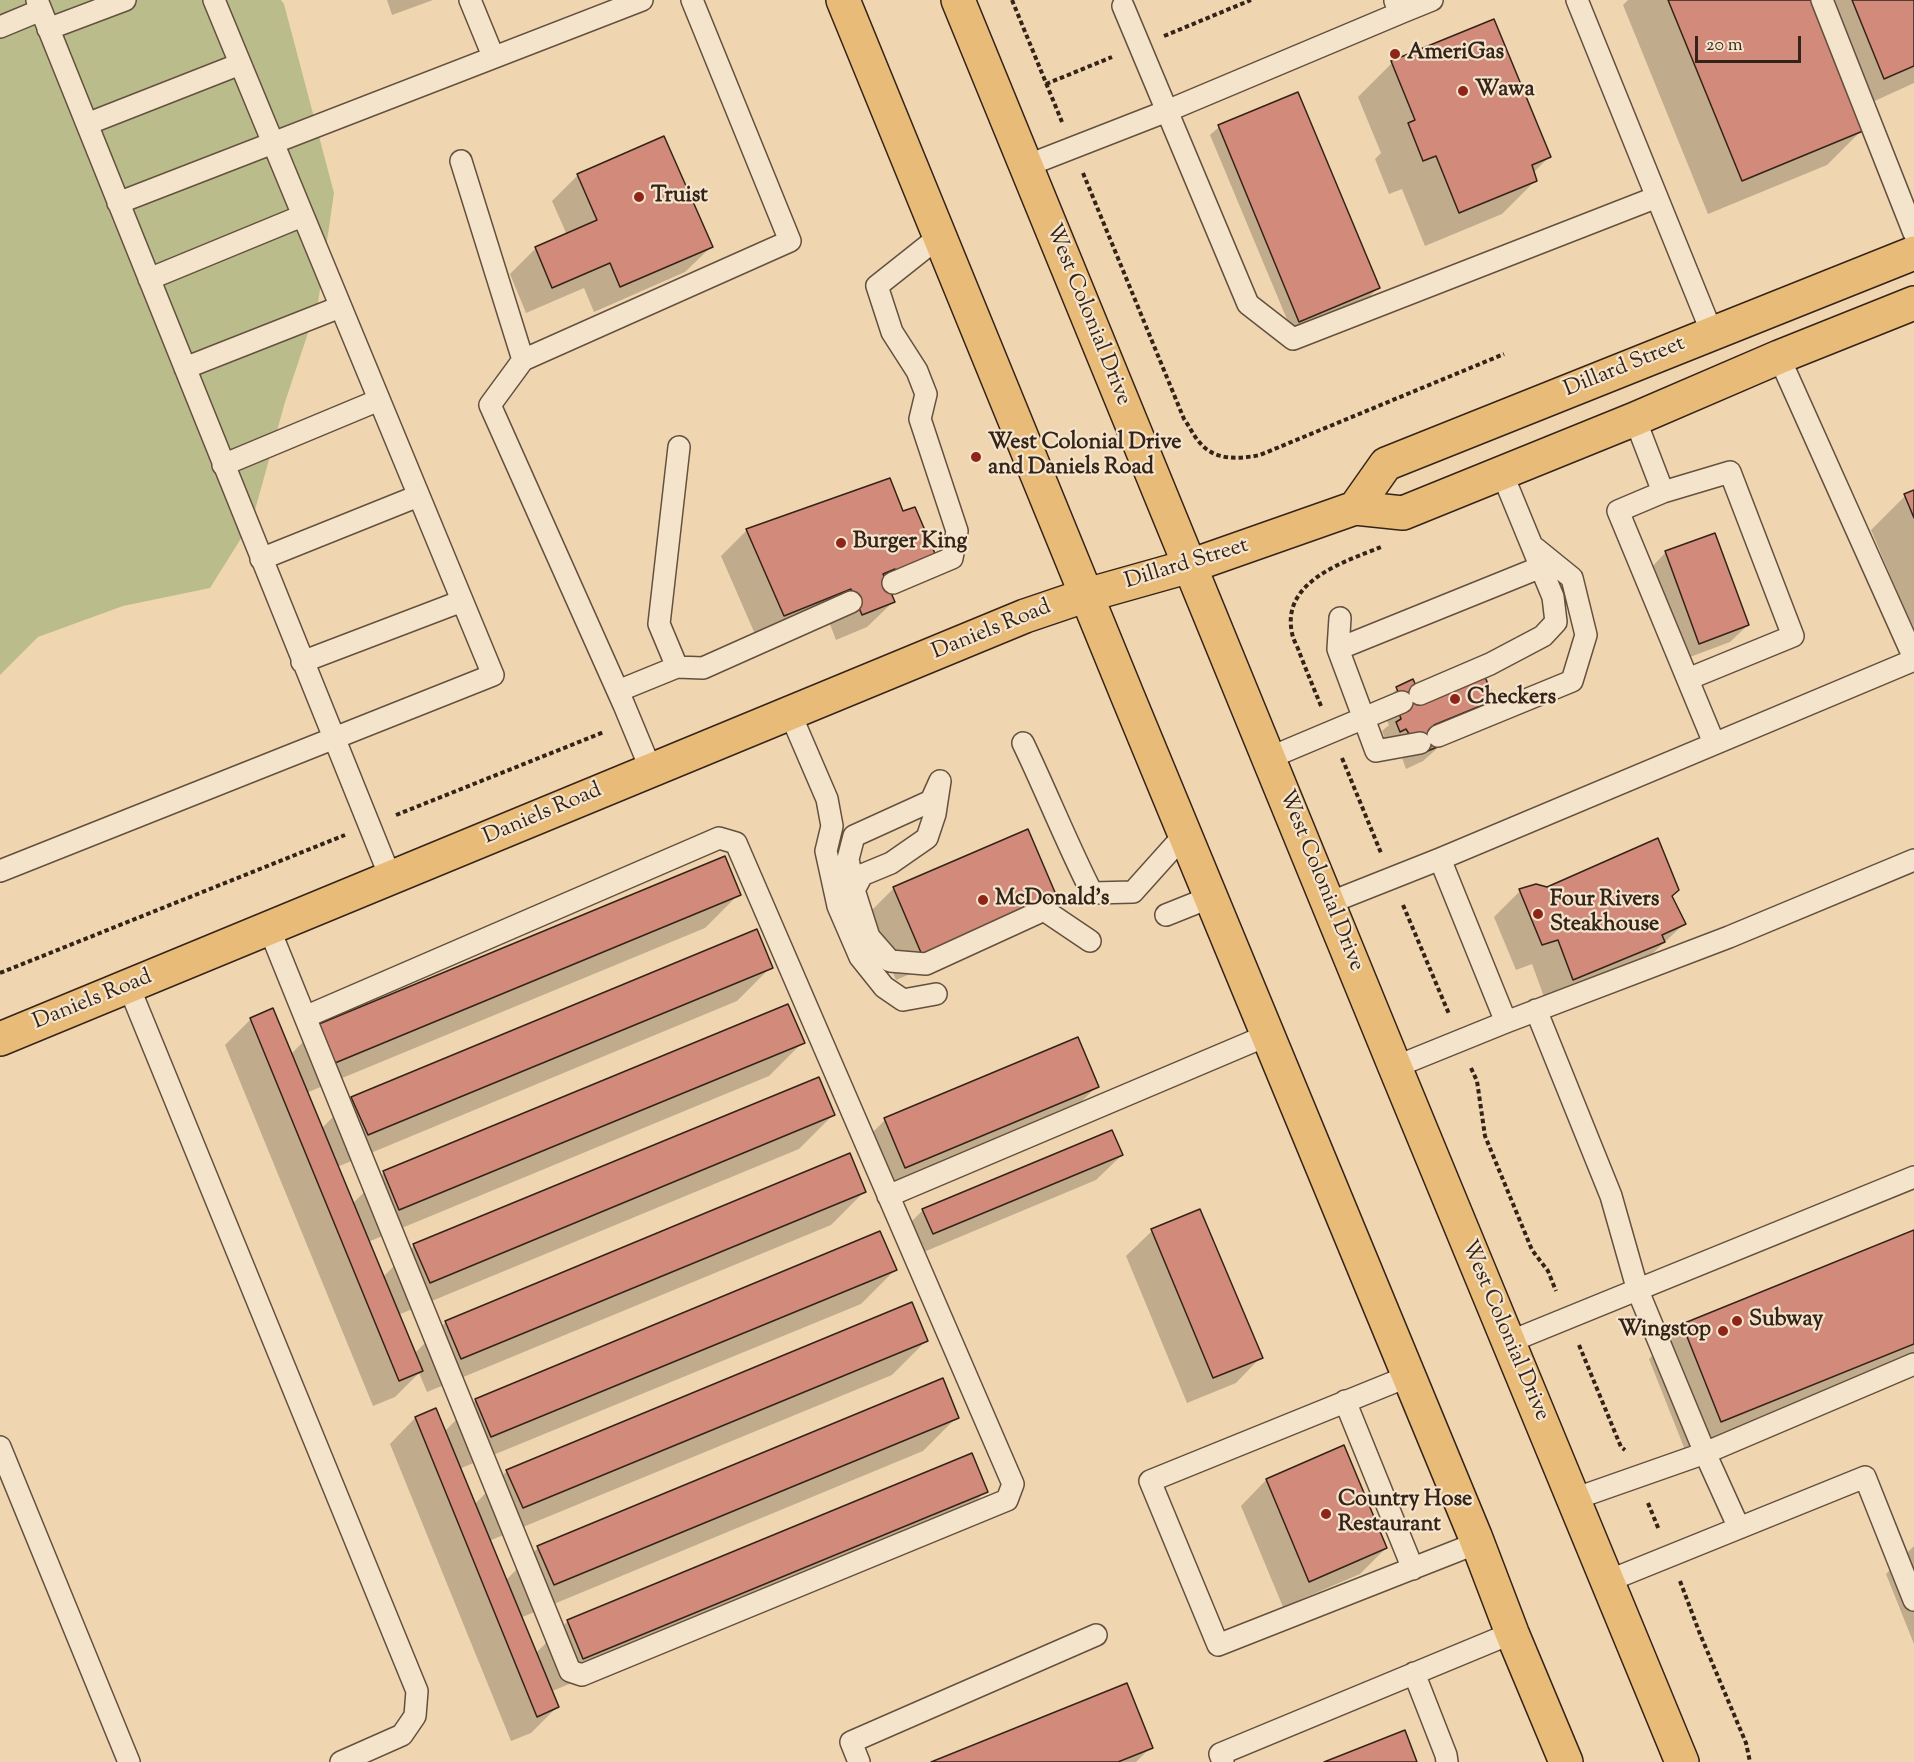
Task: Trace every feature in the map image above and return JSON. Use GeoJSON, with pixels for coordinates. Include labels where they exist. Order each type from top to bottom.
{"type":"FeatureCollection","features":[{"type":"Feature","properties":{"kind":"main road"},"geometry":{"type":"LineString","coordinates":[[843,0],[1566,1762]]}},
{"type":"Feature","properties":{"kind":"main road","name":"West Colonial Drive"},"geometry":{"type":"LineString","coordinates":[[958,0],[1682,1762]]}},
{"type":"Feature","properties":{"kind":"main road","name":"Dillard Street"},"geometry":{"type":"LineString","coordinates":[[1355,508],[1386,464],[1914,253]]}},
{"type":"Feature","properties":{"kind":"main road","name":"Dillard Street"},"geometry":{"type":"LineString","coordinates":[[1087,595],[1190,566],[1355,508],[1403,513],[1914,303]]}},
{"type":"Feature","properties":{"kind":"main road","name":"Daniels Road"},"geometry":{"type":"LineString","coordinates":[[0,1039],[1025,616],[1087,595]]}},
{"type":"Feature","properties":{"kind":"lane"},"geometry":{"type":"LineString","coordinates":[[0,27],[42,13],[125,0]]}},
{"type":"Feature","properties":{"kind":"lane"},"geometry":{"type":"LineString","coordinates":[[0,872],[493,675],[214,0]]}},
{"type":"Feature","properties":{"kind":"lane"},"geometry":{"type":"LineString","coordinates":[[470,0],[493,56]]}},
{"type":"Feature","properties":{"kind":"lane"},"geometry":{"type":"LineString","coordinates":[[118,203],[642,0]]}},
{"type":"Feature","properties":{"kind":"lane"},"geometry":{"type":"LineString","coordinates":[[651,770],[490,405],[523,360],[790,241],[692,0]]}},
{"type":"Feature","properties":{"kind":"lane"},"geometry":{"type":"LineString","coordinates":[[1026,166],[1167,111],[1397,6],[1432,0]]}},
{"type":"Feature","properties":{"kind":"lane"},"geometry":{"type":"LineString","coordinates":[[1577,0],[1712,333]]}},
{"type":"Feature","properties":{"kind":"lane"},"geometry":{"type":"LineString","coordinates":[[1822,0],[1914,233]]}},
{"type":"Feature","properties":{"kind":"lane"},"geometry":{"type":"LineString","coordinates":[[1123,6],[1248,304],[1293,339],[1657,197]]}},
{"type":"Feature","properties":{"kind":"lane"},"geometry":{"type":"LineString","coordinates":[[42,13],[391,879]]}},
{"type":"Feature","properties":{"kind":"lane"},"geometry":{"type":"LineString","coordinates":[[87,124],[240,64]]}},
{"type":"Feature","properties":{"kind":"lane"},"geometry":{"type":"LineString","coordinates":[[461,161],[523,360]]}},
{"type":"Feature","properties":{"kind":"lane"},"geometry":{"type":"LineString","coordinates":[[149,279],[302,216]]}},
{"type":"Feature","properties":{"kind":"lane"},"geometry":{"type":"LineString","coordinates":[[894,583],[952,558],[957,531],[920,419],[926,394],[917,371],[892,332],[878,286],[940,236]]}},
{"type":"Feature","properties":{"kind":"lane"},"geometry":{"type":"LineString","coordinates":[[185,368],[340,307]]}},
{"type":"Feature","properties":{"kind":"lane"},"geometry":{"type":"LineString","coordinates":[[1329,903],[1440,859],[1914,659],[1779,357]]}},
{"type":"Feature","properties":{"kind":"lane"},"geometry":{"type":"LineString","coordinates":[[223,465],[379,400]]}},
{"type":"Feature","properties":{"kind":"lane"},"geometry":{"type":"LineString","coordinates":[[1635,419],[1663,492]]}},
{"type":"Feature","properties":{"kind":"lane"},"geometry":{"type":"LineString","coordinates":[[677,667],[659,624],[679,447]]}},
{"type":"Feature","properties":{"kind":"lane"},"geometry":{"type":"LineString","coordinates":[[1688,678],[1793,636],[1730,472],[1663,492],[1618,511],[1714,743]]}},
{"type":"Feature","properties":{"kind":"lane"},"geometry":{"type":"LineString","coordinates":[[1269,758],[1490,664],[1543,636],[1556,622],[1553,597],[1502,474]]}},
{"type":"Feature","properties":{"kind":"lane"},"geometry":{"type":"LineString","coordinates":[[261,559],[418,496]]}},
{"type":"Feature","properties":{"kind":"lane"},"geometry":{"type":"LineString","coordinates":[[1340,618],[1338,649],[1376,751],[1429,740],[1572,681],[1586,635],[1572,578],[1532,546]]}},
{"type":"Feature","properties":{"kind":"lane"},"geometry":{"type":"LineString","coordinates":[[1338,649],[1541,567]]}},
{"type":"Feature","properties":{"kind":"lane"},"geometry":{"type":"LineString","coordinates":[[302,662],[462,601]]}},
{"type":"Feature","properties":{"kind":"lane"},"geometry":{"type":"LineString","coordinates":[[618,692],[677,667],[702,668],[851,602]]}},
{"type":"Feature","properties":{"kind":"lane"},"geometry":{"type":"LineString","coordinates":[[790,713],[827,799],[832,826],[826,851],[838,906],[860,957],[884,987],[903,1000],[936,994]]}},
{"type":"Feature","properties":{"kind":"lane"},"geometry":{"type":"LineString","coordinates":[[1023,744],[1069,848],[1092,893],[1133,892],[1185,834]]}},
{"type":"Feature","properties":{"kind":"lane"},"geometry":{"type":"LineString","coordinates":[[854,891],[862,876],[891,863],[927,838],[935,814],[940,781],[931,801],[854,836],[848,859],[854,891],[869,937],[890,961],[926,964],[1044,910],[1090,941]]}},
{"type":"Feature","properties":{"kind":"lane"},"geometry":{"type":"LineString","coordinates":[[269,928],[305,1017],[570,1671],[582,1675],[1007,1500],[1013,1484],[736,843],[720,838],[305,1017]]}},
{"type":"Feature","properties":{"kind":"lane"},"geometry":{"type":"LineString","coordinates":[[1440,859],[1506,1022]]}},
{"type":"Feature","properties":{"kind":"lane"},"geometry":{"type":"LineString","coordinates":[[1395,1068],[1536,1010],[1729,937],[1914,860]]}},
{"type":"Feature","properties":{"kind":"lane"},"geometry":{"type":"LineString","coordinates":[[1166,915],[1211,897]]}},
{"type":"Feature","properties":{"kind":"lane"},"geometry":{"type":"LineString","coordinates":[[129,987],[417,1692],[415,1716],[402,1735],[341,1762]]}},
{"type":"Feature","properties":{"kind":"lane"},"geometry":{"type":"LineString","coordinates":[[1536,1010],[1611,1196],[1638,1291],[1705,1453],[1739,1528]]}},
{"type":"Feature","properties":{"kind":"lane"},"geometry":{"type":"LineString","coordinates":[[888,1196],[1268,1035]]}},
{"type":"Feature","properties":{"kind":"lane"},"geometry":{"type":"LineString","coordinates":[[1509,1342],[1914,1178]]}},
{"type":"Feature","properties":{"kind":"lane"},"geometry":{"type":"LineString","coordinates":[[1574,1499],[1705,1453],[1914,1364]]}},
{"type":"Feature","properties":{"kind":"lane"},"geometry":{"type":"LineString","coordinates":[[1409,1376],[1150,1481],[1218,1645],[1478,1543]]}},
{"type":"Feature","properties":{"kind":"lane"},"geometry":{"type":"LineString","coordinates":[[1346,1401],[1413,1569]]}},
{"type":"Feature","properties":{"kind":"lane"},"geometry":{"type":"LineString","coordinates":[[0,1447],[129,1762]]}},
{"type":"Feature","properties":{"kind":"lane"},"geometry":{"type":"LineString","coordinates":[[1608,1581],[1865,1477],[1914,1600]]}},
{"type":"Feature","properties":{"kind":"lane"},"geometry":{"type":"LineString","coordinates":[[1223,1762],[1220,1754],[1512,1633]]}},
{"type":"Feature","properties":{"kind":"lane"},"geometry":{"type":"LineString","coordinates":[[859,1762],[850,1742],[1096,1635]]}},
{"type":"Feature","properties":{"kind":"lane"},"geometry":{"type":"LineString","coordinates":[[1414,1673],[1447,1762]]}},
{"type":"Feature","properties":{"kind":"path"},"geometry":{"type":"LineString","coordinates":[[1012,0],[1184,419],[1201,445],[1212,452],[1238,459],[1260,454],[1504,354]]}},
{"type":"Feature","properties":{"kind":"path"},"geometry":{"type":"LineString","coordinates":[[1160,38],[1251,0]]}},
{"type":"Feature","properties":{"kind":"path"},"geometry":{"type":"LineString","coordinates":[[1046,84],[1116,56]]}},
{"type":"Feature","properties":{"kind":"path"},"geometry":{"type":"LineString","coordinates":[[0,973],[630,721]]}},
{"type":"Feature","properties":{"kind":"green space"},"geometry":{"type":"Polygon","coordinates":[[[0,0],[281,0],[284,4],[334,193],[318,303],[285,402],[252,521],[210,588],[123,606],[38,637],[0,675],[0,0]]]}},
{"type":"Feature","properties":{"kind":"building"},"geometry":{"type":"Polygon","coordinates":[[[1668,0],[1811,0],[1863,131],[1742,181],[1668,0]]]}},
{"type":"Feature","properties":{"kind":"building"},"geometry":{"type":"Polygon","coordinates":[[[1852,0],[1914,0],[1914,66],[1884,79],[1852,0]]]}},
{"type":"Feature","properties":{"kind":"building","name":"Wawa"},"geometry":{"type":"Polygon","coordinates":[[[1494,19],[1551,157],[1532,165],[1537,181],[1459,213],[1436,156],[1423,161],[1408,123],[1415,120],[1391,61],[1494,19]]]}},
{"type":"Feature","properties":{"kind":"building"},"geometry":{"type":"Polygon","coordinates":[[[1298,92],[1380,288],[1299,322],[1218,125],[1298,92]]]}},
{"type":"Feature","properties":{"kind":"building","name":"Truist"},"geometry":{"type":"Polygon","coordinates":[[[664,136],[713,247],[620,287],[610,263],[552,288],[535,247],[597,220],[577,174],[664,136]]]}},
{"type":"Feature","properties":{"kind":"building","name":"Burger King"},"geometry":{"type":"Polygon","coordinates":[[[890,478],[903,511],[915,507],[936,556],[896,574],[895,569],[883,574],[895,602],[862,615],[851,589],[784,616],[746,529],[890,478]]]}},
{"type":"Feature","properties":{"kind":"building"},"geometry":{"type":"Polygon","coordinates":[[[1914,490],[1914,518],[1904,494],[1914,490]]]}},
{"type":"Feature","properties":{"kind":"building"},"geometry":{"type":"Polygon","coordinates":[[[1715,533],[1749,625],[1699,644],[1665,551],[1715,533]]]}},
{"type":"Feature","properties":{"kind":"building"},"geometry":{"type":"Polygon","coordinates":[[[1485,677],[1495,700],[1434,725],[1442,745],[1423,753],[1417,735],[1409,734],[1406,729],[1400,732],[1396,722],[1401,719],[1399,713],[1405,708],[1396,687],[1413,679],[1423,702],[1485,677]]]}},
{"type":"Feature","properties":{"kind":"building"},"geometry":{"type":"Polygon","coordinates":[[[1028,829],[1057,897],[922,955],[893,887],[1028,829]]]}},
{"type":"Feature","properties":{"kind":"building"},"geometry":{"type":"Polygon","coordinates":[[[1658,838],[1679,890],[1672,896],[1686,924],[1662,935],[1665,942],[1573,980],[1558,940],[1542,945],[1519,889],[1536,884],[1547,887],[1658,838]]]}},
{"type":"Feature","properties":{"kind":"building"},"geometry":{"type":"Polygon","coordinates":[[[725,856],[741,895],[335,1063],[319,1024],[725,856]]]}},
{"type":"Feature","properties":{"kind":"building"},"geometry":{"type":"Polygon","coordinates":[[[757,929],[773,968],[368,1135],[351,1097],[757,929]]]}},
{"type":"Feature","properties":{"kind":"building"},"geometry":{"type":"Polygon","coordinates":[[[788,1004],[805,1043],[399,1210],[383,1171],[788,1004]]]}},
{"type":"Feature","properties":{"kind":"building"},"geometry":{"type":"Polygon","coordinates":[[[273,1008],[423,1371],[399,1381],[250,1018],[273,1008]]]}},
{"type":"Feature","properties":{"kind":"building"},"geometry":{"type":"Polygon","coordinates":[[[1078,1037],[1099,1087],[905,1168],[884,1118],[1078,1037]]]}},
{"type":"Feature","properties":{"kind":"building"},"geometry":{"type":"Polygon","coordinates":[[[819,1077],[835,1115],[430,1283],[413,1244],[819,1077]]]}},
{"type":"Feature","properties":{"kind":"building"},"geometry":{"type":"Polygon","coordinates":[[[1112,1130],[1123,1155],[933,1234],[922,1209],[1112,1130]]]}},
{"type":"Feature","properties":{"kind":"building"},"geometry":{"type":"Polygon","coordinates":[[[850,1153],[866,1192],[461,1359],[445,1321],[850,1153]]]}},
{"type":"Feature","properties":{"kind":"building"},"geometry":{"type":"Polygon","coordinates":[[[1200,1209],[1263,1358],[1213,1378],[1151,1229],[1200,1209]]]}},
{"type":"Feature","properties":{"kind":"building"},"geometry":{"type":"Polygon","coordinates":[[[1914,1230],[1914,1344],[1721,1422],[1682,1324],[1914,1230]]]}},
{"type":"Feature","properties":{"kind":"building"},"geometry":{"type":"Polygon","coordinates":[[[880,1231],[897,1270],[491,1437],[475,1399],[880,1231]]]}},
{"type":"Feature","properties":{"kind":"building"},"geometry":{"type":"Polygon","coordinates":[[[912,1302],[928,1341],[523,1508],[506,1470],[912,1302]]]}},
{"type":"Feature","properties":{"kind":"building"},"geometry":{"type":"Polygon","coordinates":[[[943,1378],[959,1418],[554,1585],[537,1546],[943,1378]]]}},
{"type":"Feature","properties":{"kind":"building"},"geometry":{"type":"Polygon","coordinates":[[[436,1408],[559,1707],[537,1717],[415,1417],[436,1408]]]}},
{"type":"Feature","properties":{"kind":"building","name":"Country Hose Restaurant"},"geometry":{"type":"Polygon","coordinates":[[[1344,1445],[1387,1548],[1309,1582],[1266,1479],[1344,1445]]]}},
{"type":"Feature","properties":{"kind":"building"},"geometry":{"type":"Polygon","coordinates":[[[972,1453],[988,1492],[583,1659],[567,1620],[972,1453]]]}},
{"type":"Feature","properties":{"kind":"building"},"geometry":{"type":"Polygon","coordinates":[[[1127,1683],[1153,1748],[1118,1762],[931,1762],[1127,1683]]]}},
{"type":"Feature","properties":{"kind":"building"},"geometry":{"type":"Polygon","coordinates":[[[1405,1730],[1417,1762],[1324,1762],[1405,1730]]]}},
{"type":"Feature","properties":{"kind":"place","name":"AmeriGas"},"geometry":{"type":"Point","coordinates":[1395,54]}},
{"type":"Feature","properties":{"kind":"place","name":"Wawa"},"geometry":{"type":"Point","coordinates":[1463,91]}},
{"type":"Feature","properties":{"kind":"place","name":"Truist"},"geometry":{"type":"Point","coordinates":[639,197]}},
{"type":"Feature","properties":{"kind":"place","name":"West Colonial Drive and Daniels Road"},"geometry":{"type":"Point","coordinates":[976,457]}},
{"type":"Feature","properties":{"kind":"place","name":"Burger King"},"geometry":{"type":"Point","coordinates":[841,543]}},
{"type":"Feature","properties":{"kind":"place","name":"Checkers"},"geometry":{"type":"Point","coordinates":[1455,699]}},
{"type":"Feature","properties":{"kind":"place","name":"McDonald's"},"geometry":{"type":"Point","coordinates":[983,900]}},
{"type":"Feature","properties":{"kind":"place","name":"Four Rivers Steakhouse"},"geometry":{"type":"Point","coordinates":[1538,914]}},
{"type":"Feature","properties":{"kind":"place","name":"Subway"},"geometry":{"type":"Point","coordinates":[1737,1321]}},
{"type":"Feature","properties":{"kind":"place","name":"Wingstop"},"geometry":{"type":"Point","coordinates":[1723,1331]}},
{"type":"Feature","properties":{"kind":"place","name":"Country Hose Restaurant"},"geometry":{"type":"Point","coordinates":[1326,1514]}}]}
